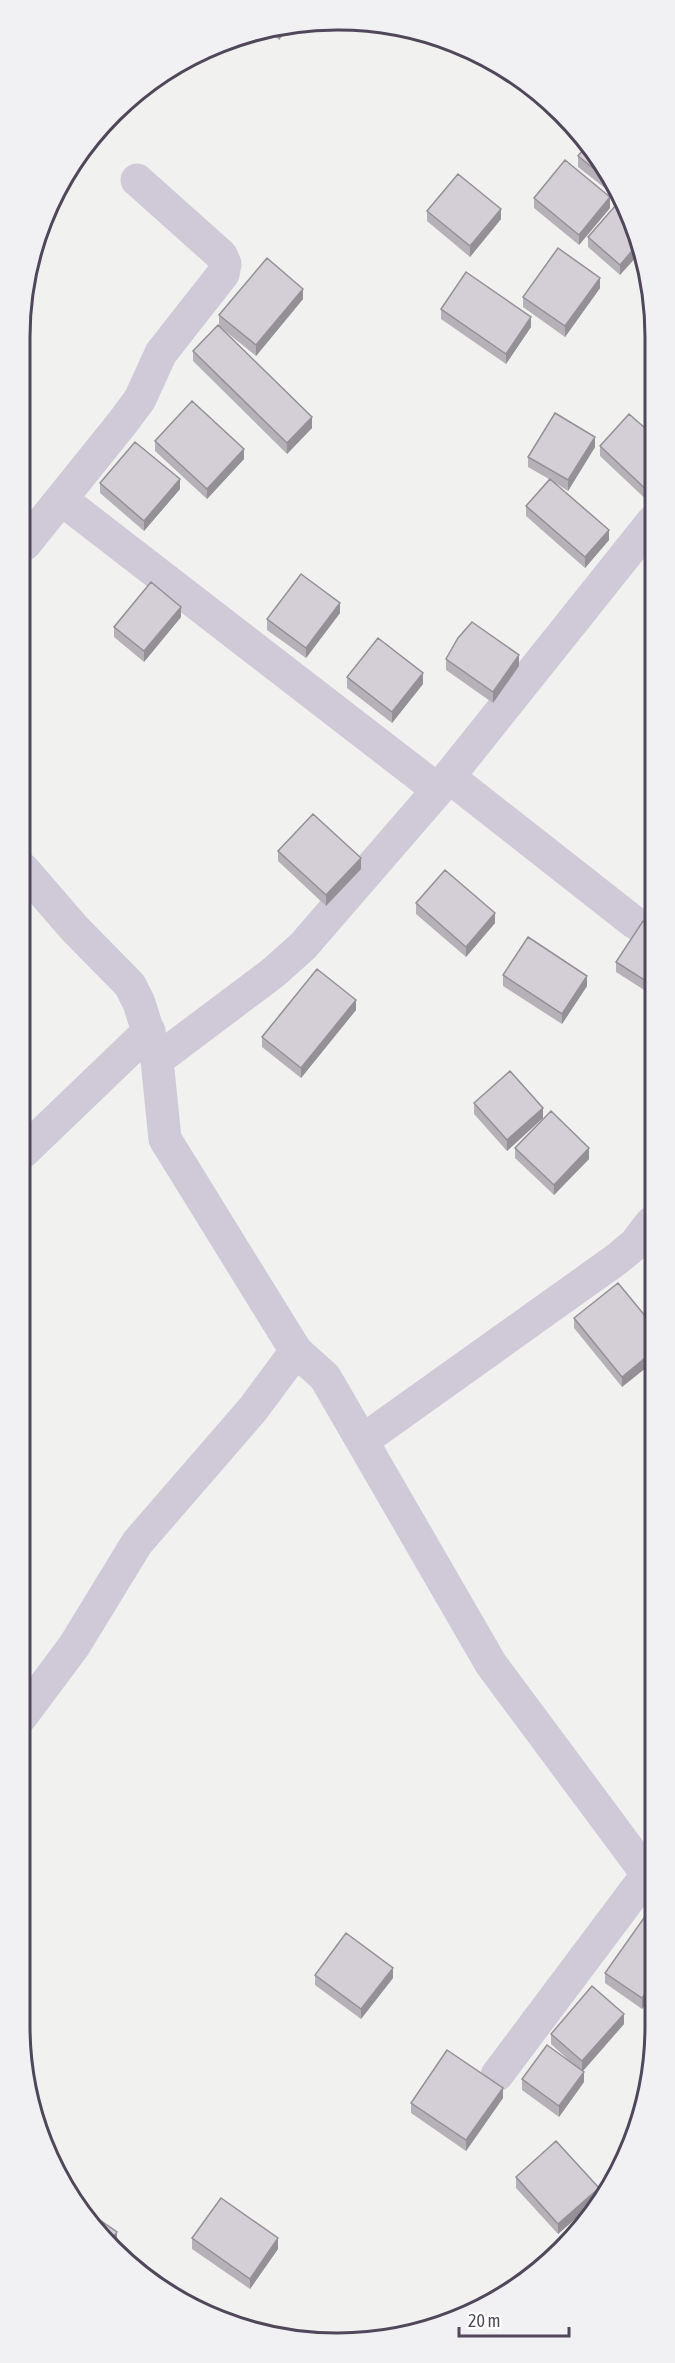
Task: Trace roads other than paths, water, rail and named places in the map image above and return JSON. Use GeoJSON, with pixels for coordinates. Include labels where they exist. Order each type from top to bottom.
{"type":"FeatureCollection","features":[{"type":"Feature","properties":{"kind":"street"},"geometry":{"type":"LineString","coordinates":[[30,538],[140,399],[161,353],[223,274],[225,264],[221,255],[136,180]]}},
{"type":"Feature","properties":{"kind":"street"},"geometry":{"type":"LineString","coordinates":[[61,499],[443,784],[635,922]]}},
{"type":"Feature","properties":{"kind":"street"},"geometry":{"type":"LineString","coordinates":[[30,1145],[153,1045],[274,972],[303,946],[443,784],[645,531]]}},
{"type":"Feature","properties":{"kind":"street"},"geometry":{"type":"LineString","coordinates":[[30,876],[74,928],[130,985],[153,1045],[165,1139],[296,1351],[325,1377],[491,1664],[645,1873]]}},
{"type":"Feature","properties":{"kind":"street"},"geometry":{"type":"LineString","coordinates":[[362,1441],[617,1259],[645,1233]]}},
{"type":"Feature","properties":{"kind":"street"},"geometry":{"type":"LineString","coordinates":[[30,1705],[74,1646],[137,1543],[253,1409],[296,1351]]}},
{"type":"Feature","properties":{"kind":"street"},"geometry":{"type":"LineString","coordinates":[[497,2075],[645,1881]]}}]}
